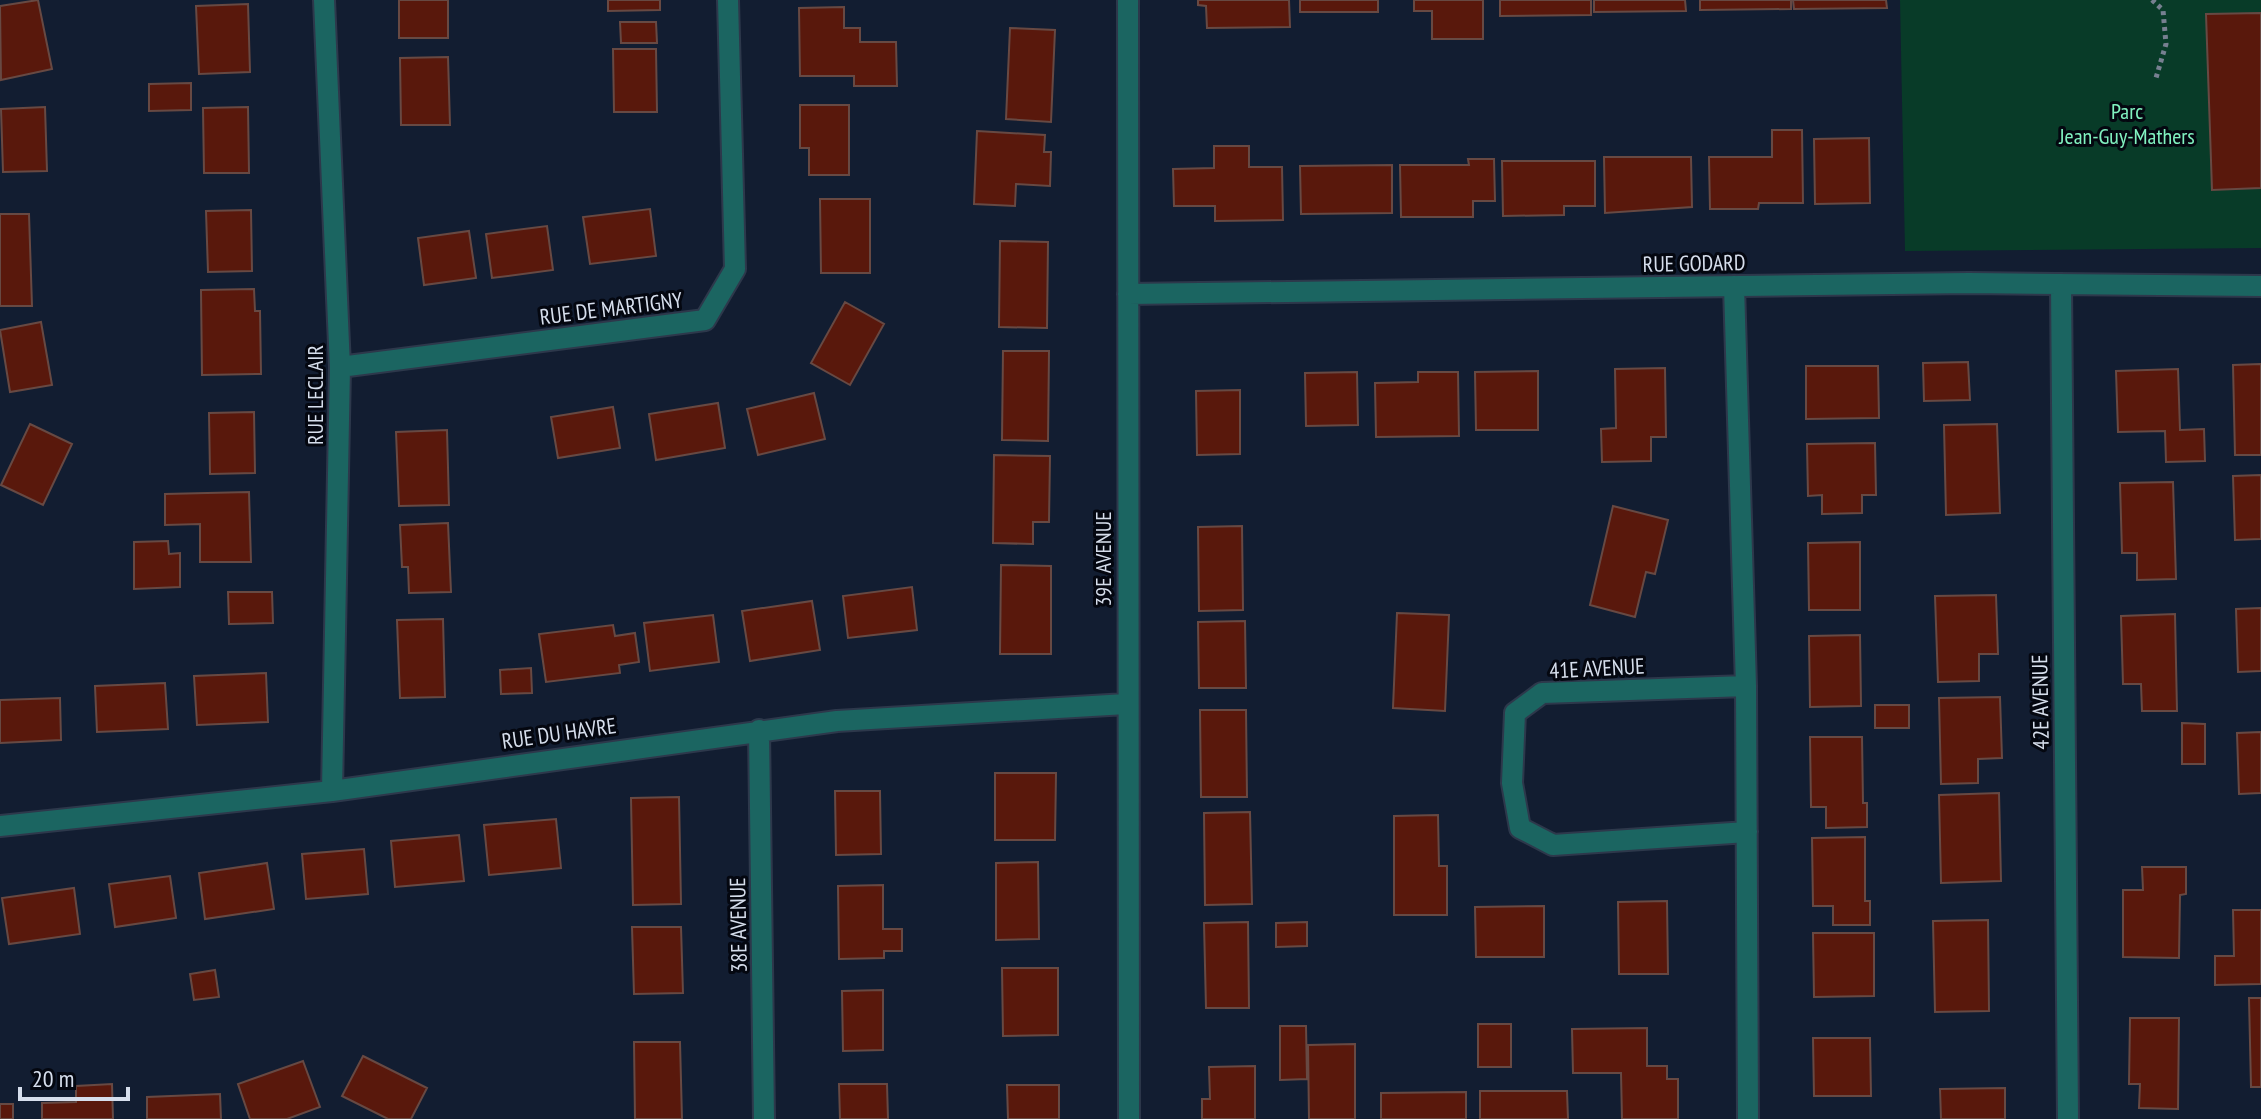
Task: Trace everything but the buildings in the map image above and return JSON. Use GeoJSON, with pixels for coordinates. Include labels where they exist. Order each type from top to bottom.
{"type":"FeatureCollection","features":[{"type":"Feature","properties":{"kind":"street","name":"RUE LECLAIR"},"geometry":{"type":"LineString","coordinates":[[324,0],[340,367],[332,791]]}},
{"type":"Feature","properties":{"kind":"street","name":"RUE DE MARTIGNY"},"geometry":{"type":"LineString","coordinates":[[340,367],[705,320],[735,269],[728,0]]}},
{"type":"Feature","properties":{"kind":"street","name":"39E AVENUE"},"geometry":{"type":"LineString","coordinates":[[1128,0],[1126,704],[1129,1119]]}},
{"type":"Feature","properties":{"kind":"street","name":"42E AVENUE"},"geometry":{"type":"LineString","coordinates":[[2061,284],[2068,1119]]}},
{"type":"Feature","properties":{"kind":"street","name":"RUE GODARD"},"geometry":{"type":"LineString","coordinates":[[1128,294],[1734,286],[2261,286]]}},
{"type":"Feature","properties":{"kind":"street"},"geometry":{"type":"LineString","coordinates":[[1734,286],[1746,686],[1748,1119]]}},
{"type":"Feature","properties":{"kind":"street","name":"41E AVENUE"},"geometry":{"type":"LineString","coordinates":[[1746,686],[1542,693],[1515,713],[1512,783],[1520,828],[1553,845],[1747,832]]}},
{"type":"Feature","properties":{"kind":"street","name":"RUE DU HAVRE"},"geometry":{"type":"LineString","coordinates":[[0,826],[332,791],[837,721],[1126,704]]}},
{"type":"Feature","properties":{"kind":"street","name":"38E AVENUE"},"geometry":{"type":"LineString","coordinates":[[759,730],[764,1119]]}},
{"type":"Feature","properties":{"kind":"path"},"geometry":{"type":"LineString","coordinates":[[2152,0],[2163,10],[2166,44],[2156,78]]}},
{"type":"Feature","properties":{"kind":"green space","name":"Parc Jean-Guy-Mathers"},"geometry":{"type":"Polygon","coordinates":[[[1900,0],[2261,0],[2261,248],[1905,251],[1900,0]]]}}]}
